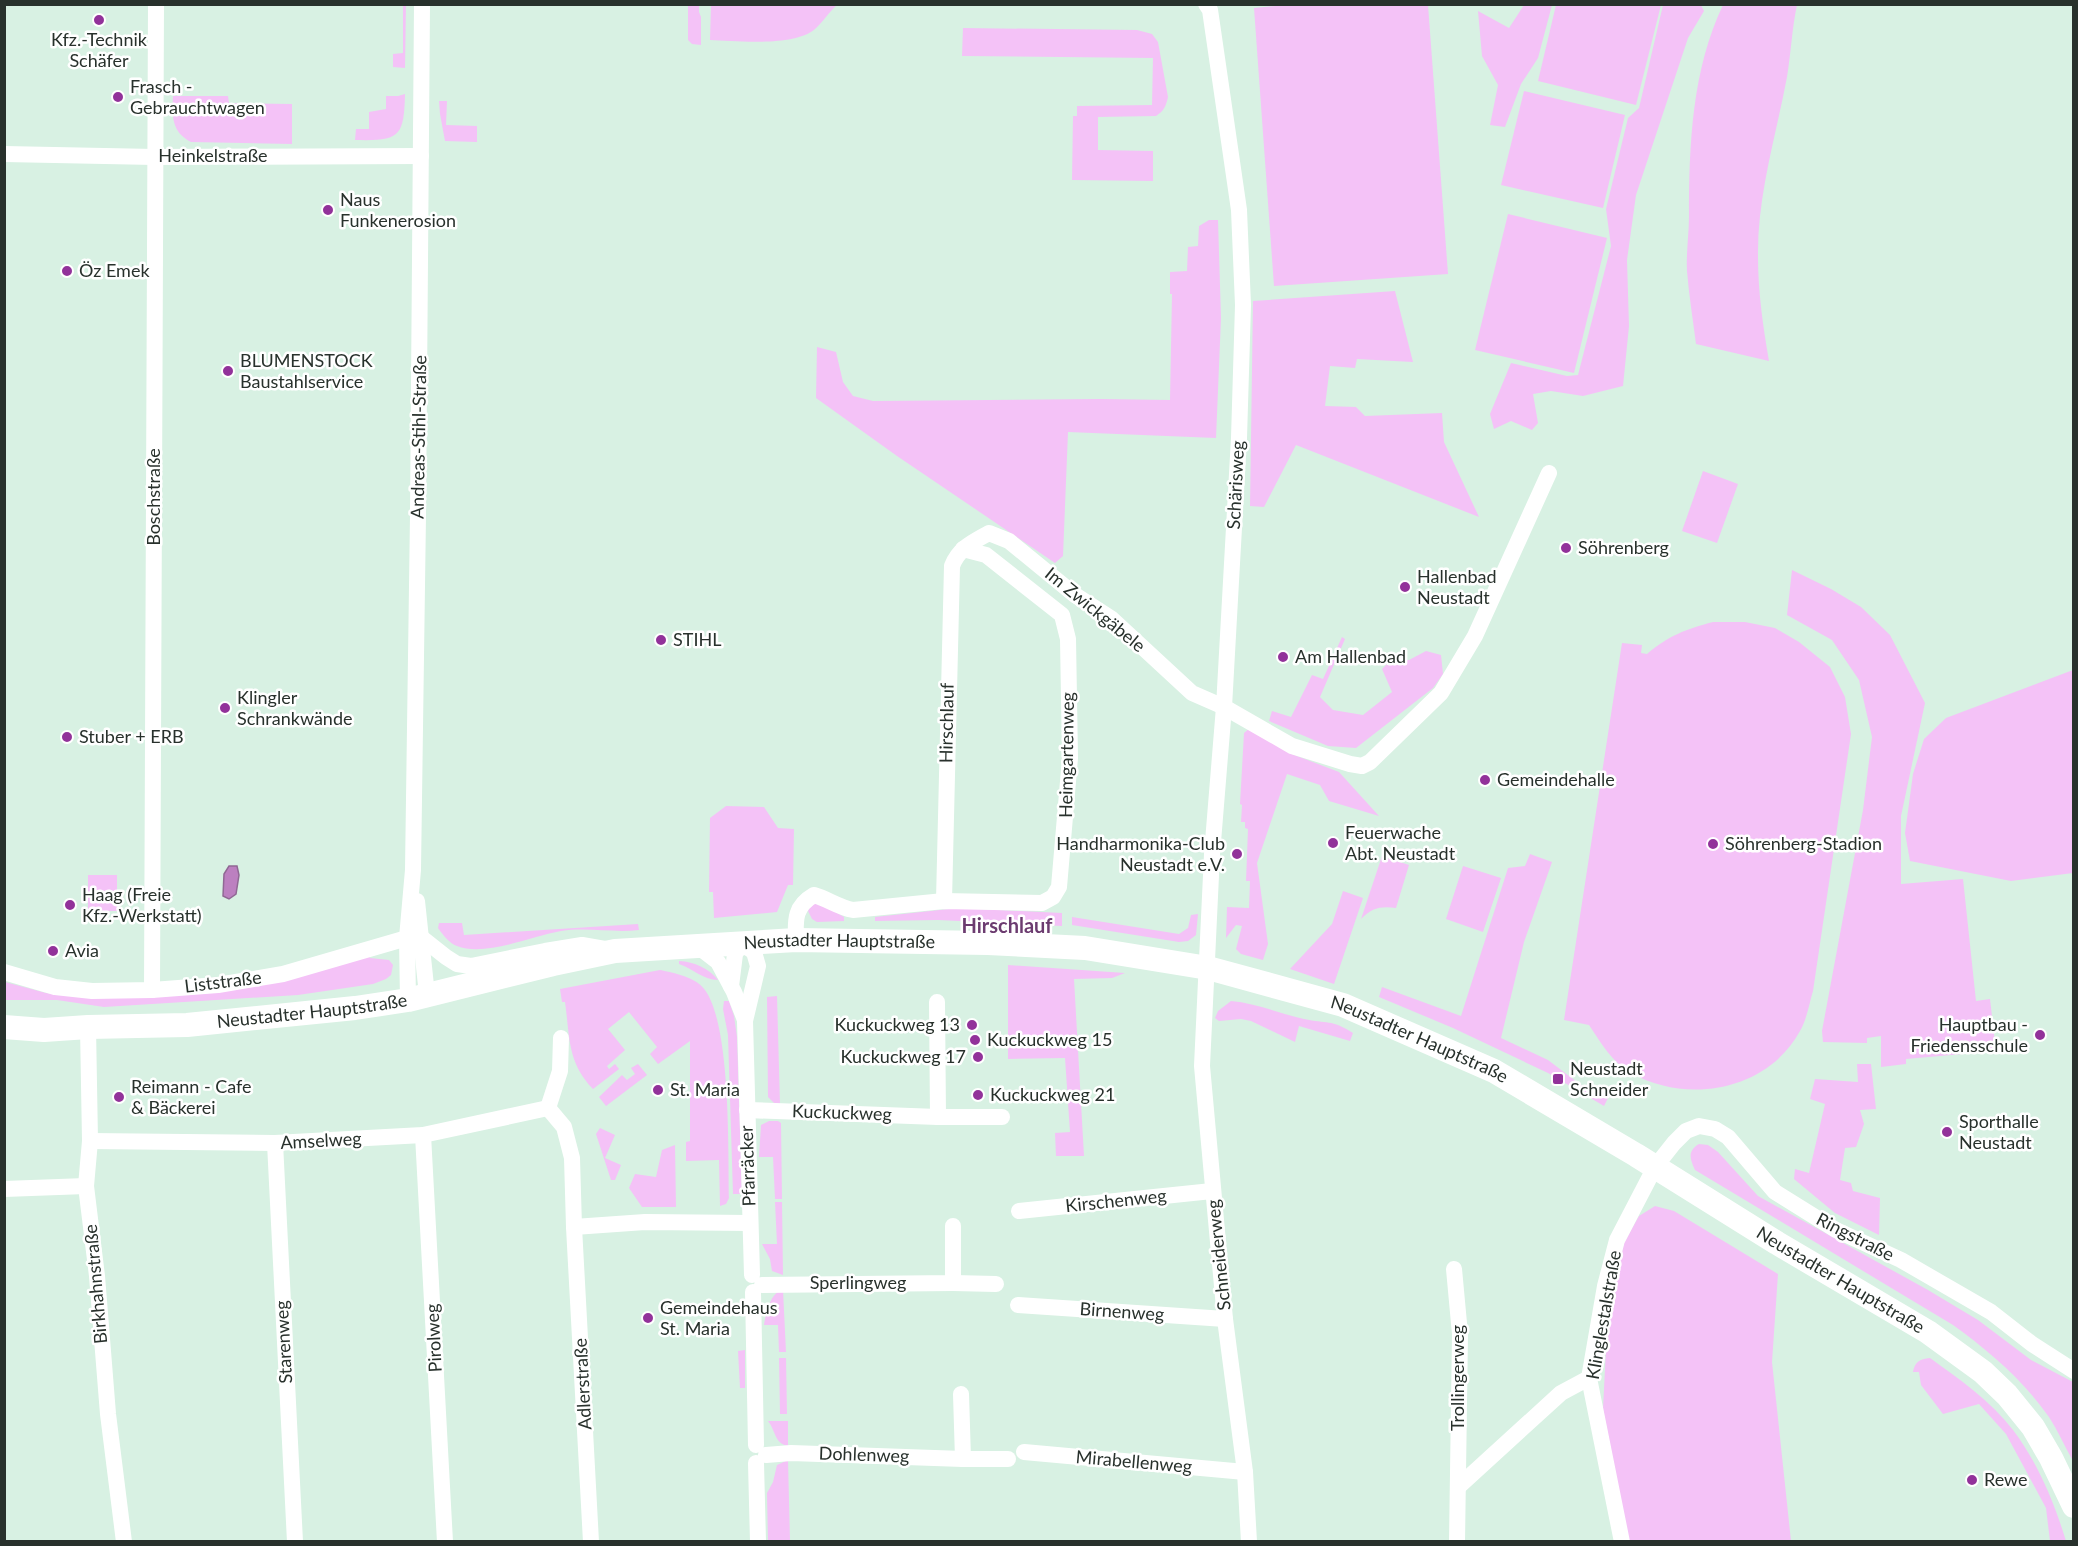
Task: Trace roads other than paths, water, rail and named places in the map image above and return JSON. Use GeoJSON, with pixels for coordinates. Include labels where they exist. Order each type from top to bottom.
{"type":"FeatureCollection","features":[{"type":"Feature","properties":{"kind":"street","name":"Boschstraße"},"geometry":{"type":"LineString","coordinates":[[152,990],[156,4]]}},
{"type":"Feature","properties":{"kind":"street","name":"Andreas-Stihl-Straße"},"geometry":{"type":"LineString","coordinates":[[418,998],[421,941],[413,870],[422,4]]}},
{"type":"Feature","properties":{"kind":"street","name":"Schärisweg"},"geometry":{"type":"LineString","coordinates":[[1206,4],[1210,10],[1239,210],[1242,305],[1239,438],[1224,707],[1212,854],[1208,968]]}},
{"type":"Feature","properties":{"kind":"street","name":"Heinkelstraße"},"geometry":{"type":"LineString","coordinates":[[4,154],[154,157],[421,156]]}},
{"type":"Feature","properties":{"kind":"street"},"geometry":{"type":"LineString","coordinates":[[1224,707],[1292,746],[1350,764],[1362,766],[1371,762],[1441,693],[1475,636],[1549,473]]}},
{"type":"Feature","properties":{"kind":"street","name":"Im Zwickgäbele"},"geometry":{"type":"LineString","coordinates":[[963,549],[989,533],[1009,541],[1075,595],[1112,620],[1192,693],[1224,707]]}},
{"type":"Feature","properties":{"kind":"street","name":"Heimgartenweg"},"geometry":{"type":"LineString","coordinates":[[791,940],[802,902],[814,895],[828,899],[838,908],[853,910],[944,901],[1042,903],[1053,897],[1059,886],[1070,758],[1068,639],[1062,615],[986,555],[963,549]]}},
{"type":"Feature","properties":{"kind":"street","name":"Hirschlauf"},"geometry":{"type":"LineString","coordinates":[[944,901],[952,566],[956,555],[963,549]]}},
{"type":"Feature","properties":{"kind":"street"},"geometry":{"type":"LineString","coordinates":[[742,943],[754,952],[758,966],[791,940]]}},
{"type":"Feature","properties":{"kind":"street","name":"Neustadter Hauptstraße"},"geometry":{"type":"LineString","coordinates":[[4,1027],[44,1030],[187,1025],[355,1008],[418,998],[615,951],[791,940],[988,943],[1085,948],[1208,968],[1343,1005],[1494,1071],[1655,1167],[1777,1244],[1928,1332],[1983,1372],[2007,1395],[2033,1427],[2051,1458],[2073,1506]]}},
{"type":"Feature","properties":{"kind":"street","name":"Liststraße"},"geometry":{"type":"LineString","coordinates":[[4,972],[55,987],[92,991],[152,990],[218,985],[283,974],[421,941]]}},
{"type":"Feature","properties":{"kind":"street","name":"Neustadter Hauptstraße"},"geometry":{"type":"LineString","coordinates":[[421,941],[458,964],[471,966],[582,945],[615,951]]}},
{"type":"Feature","properties":{"kind":"street","name":"Pfarräcker"},"geometry":{"type":"LineString","coordinates":[[731,986],[735,954],[742,943]]}},
{"type":"Feature","properties":{"kind":"street","name":"Pfarräcker"},"geometry":{"type":"LineString","coordinates":[[696,945],[718,962],[731,986],[745,1021]]}},
{"type":"Feature","properties":{"kind":"street","name":"Pfarräcker"},"geometry":{"type":"LineString","coordinates":[[758,966],[745,1021],[750,1223],[756,1284],[758,1542]]}},
{"type":"Feature","properties":{"kind":"street","name":"Schneiderweg"},"geometry":{"type":"LineString","coordinates":[[1208,968],[1202,1066],[1212,1191],[1245,1472],[1249,1542]]}},
{"type":"Feature","properties":{"kind":"street"},"geometry":{"type":"LineString","coordinates":[[937,1002],[938,1117]]}},
{"type":"Feature","properties":{"kind":"street","name":"Birkhahnstraße"},"geometry":{"type":"LineString","coordinates":[[88,1027],[90,1141],[86,1186],[97,1276],[108,1414],[124,1542]]}},
{"type":"Feature","properties":{"kind":"street"},"geometry":{"type":"LineString","coordinates":[[548,1108],[560,1071],[561,1038]]}},
{"type":"Feature","properties":{"kind":"street","name":"Amselweg"},"geometry":{"type":"LineString","coordinates":[[90,1141],[274,1143],[423,1136],[548,1108]]}},
{"type":"Feature","properties":{"kind":"street","name":"Adlerstraße"},"geometry":{"type":"LineString","coordinates":[[548,1108],[564,1127],[572,1158],[591,1542]]}},
{"type":"Feature","properties":{"kind":"street","name":"Kuckuckweg"},"geometry":{"type":"LineString","coordinates":[[747,1110],[1002,1117]]}},
{"type":"Feature","properties":{"kind":"street","name":"Ringstraße"},"geometry":{"type":"LineString","coordinates":[[1655,1167],[1686,1131],[1699,1126],[1716,1129],[1728,1137],[1775,1192],[1836,1230],[1901,1260],[1991,1312],[2032,1344],[2073,1371]]}},
{"type":"Feature","properties":{"kind":"street","name":"Pirolweg"},"geometry":{"type":"LineString","coordinates":[[423,1136],[445,1542]]}},
{"type":"Feature","properties":{"kind":"street","name":"Starenweg"},"geometry":{"type":"LineString","coordinates":[[274,1143],[295,1542]]}},
{"type":"Feature","properties":{"kind":"street","name":"Klinglestalstraße"},"geometry":{"type":"LineString","coordinates":[[1622,1542],[1589,1378],[1605,1286],[1617,1240],[1655,1167]]}},
{"type":"Feature","properties":{"kind":"street"},"geometry":{"type":"LineString","coordinates":[[4,1189],[86,1186]]}},
{"type":"Feature","properties":{"kind":"street","name":"Kirschenweg"},"geometry":{"type":"LineString","coordinates":[[1019,1211],[1212,1191]]}},
{"type":"Feature","properties":{"kind":"street"},"geometry":{"type":"LineString","coordinates":[[574,1227],[645,1222],[750,1223]]}},
{"type":"Feature","properties":{"kind":"street"},"geometry":{"type":"LineString","coordinates":[[953,1226],[953,1283]]}},
{"type":"Feature","properties":{"kind":"street","name":"Trollingerweg"},"geometry":{"type":"LineString","coordinates":[[1454,1269],[1460,1334],[1457,1542]]}},
{"type":"Feature","properties":{"kind":"street","name":"Sperlingweg"},"geometry":{"type":"LineString","coordinates":[[756,1284],[996,1284]]}},
{"type":"Feature","properties":{"kind":"street","name":"Birnenweg"},"geometry":{"type":"LineString","coordinates":[[1018,1305],[1226,1319]]}},
{"type":"Feature","properties":{"kind":"street"},"geometry":{"type":"LineString","coordinates":[[1458,1488],[1561,1393],[1589,1378]]}},
{"type":"Feature","properties":{"kind":"street"},"geometry":{"type":"LineString","coordinates":[[961,1394],[963,1459]]}},
{"type":"Feature","properties":{"kind":"street","name":"Mirabellenweg"},"geometry":{"type":"LineString","coordinates":[[1024,1452],[1245,1472]]}},
{"type":"Feature","properties":{"kind":"street","name":"Dohlenweg"},"geometry":{"type":"LineString","coordinates":[[759,1454],[1008,1459]]}},
{"type":"Feature","properties":{"kind":"place","name":"Kfz.-Technik Schäfer"},"geometry":{"type":"Point","coordinates":[99,20]}},
{"type":"Feature","properties":{"kind":"place","name":"Frasch - Gebrauchtwagen"},"geometry":{"type":"Point","coordinates":[118,97]}},
{"type":"Feature","properties":{"kind":"place","name":"Naus Funkenerosion"},"geometry":{"type":"Point","coordinates":[328,210]}},
{"type":"Feature","properties":{"kind":"place","name":"Öz Emek"},"geometry":{"type":"Point","coordinates":[67,271]}},
{"type":"Feature","properties":{"kind":"place","name":"BLUMENSTOCK Baustahlservice"},"geometry":{"type":"Point","coordinates":[228,371]}},
{"type":"Feature","properties":{"kind":"place","name":"Söhrenberg"},"geometry":{"type":"Point","coordinates":[1566,548]}},
{"type":"Feature","properties":{"kind":"place","name":"Hallenbad Neustadt"},"geometry":{"type":"Point","coordinates":[1405,587]}},
{"type":"Feature","properties":{"kind":"place","name":"STIHL"},"geometry":{"type":"Point","coordinates":[661,640]}},
{"type":"Feature","properties":{"kind":"place","name":"Am Hallenbad"},"geometry":{"type":"Point","coordinates":[1283,657]}},
{"type":"Feature","properties":{"kind":"place","name":"Klingler Schrankwände"},"geometry":{"type":"Point","coordinates":[225,708]}},
{"type":"Feature","properties":{"kind":"place","name":"Stuber + ERB"},"geometry":{"type":"Point","coordinates":[67,737]}},
{"type":"Feature","properties":{"kind":"place","name":"Gemeindehalle"},"geometry":{"type":"Point","coordinates":[1485,780]}},
{"type":"Feature","properties":{"kind":"place","name":"Feuerwache Abt. Neustadt"},"geometry":{"type":"Point","coordinates":[1333,843]}},
{"type":"Feature","properties":{"kind":"place","name":"Söhrenberg-Stadion"},"geometry":{"type":"Point","coordinates":[1713,844]}},
{"type":"Feature","properties":{"kind":"place","name":"Handharmonika-Club Neustadt e.V."},"geometry":{"type":"Point","coordinates":[1237,854]}},
{"type":"Feature","properties":{"kind":"place","name":"Haag (Freie Kfz.-Werkstatt)"},"geometry":{"type":"Point","coordinates":[70,905]}},
{"type":"Feature","properties":{"kind":"place","name":"Avia"},"geometry":{"type":"Point","coordinates":[53,951]}},
{"type":"Feature","properties":{"kind":"place","name":"Kuckuckweg 13"},"geometry":{"type":"Point","coordinates":[972,1025]}},
{"type":"Feature","properties":{"kind":"place","name":"Hauptbau - Friedensschule"},"geometry":{"type":"Point","coordinates":[2040,1035]}},
{"type":"Feature","properties":{"kind":"place","name":"Kuckuckweg 15"},"geometry":{"type":"Point","coordinates":[975,1040]}},
{"type":"Feature","properties":{"kind":"place","name":"Kuckuckweg 17"},"geometry":{"type":"Point","coordinates":[978,1057]}},
{"type":"Feature","properties":{"kind":"place","name":"Neustadt Schneider"},"geometry":{"type":"Point","coordinates":[1558,1079]}},
{"type":"Feature","properties":{"kind":"place","name":"St. Maria"},"geometry":{"type":"Point","coordinates":[658,1090]}},
{"type":"Feature","properties":{"kind":"place","name":"Kuckuckweg 21"},"geometry":{"type":"Point","coordinates":[978,1095]}},
{"type":"Feature","properties":{"kind":"place","name":"Reimann - Cafe & Bäckerei"},"geometry":{"type":"Point","coordinates":[119,1097]}},
{"type":"Feature","properties":{"kind":"place","name":"Sporthalle Neustadt"},"geometry":{"type":"Point","coordinates":[1947,1132]}},
{"type":"Feature","properties":{"kind":"place","name":"Gemeindehaus St. Maria"},"geometry":{"type":"Point","coordinates":[648,1318]}},
{"type":"Feature","properties":{"kind":"place","name":"Rewe"},"geometry":{"type":"Point","coordinates":[1972,1480]}},
{"type":"Feature","properties":{"kind":"district","name":"Hirschlauf"},"geometry":{"type":"Point","coordinates":[1007,926]}}]}
